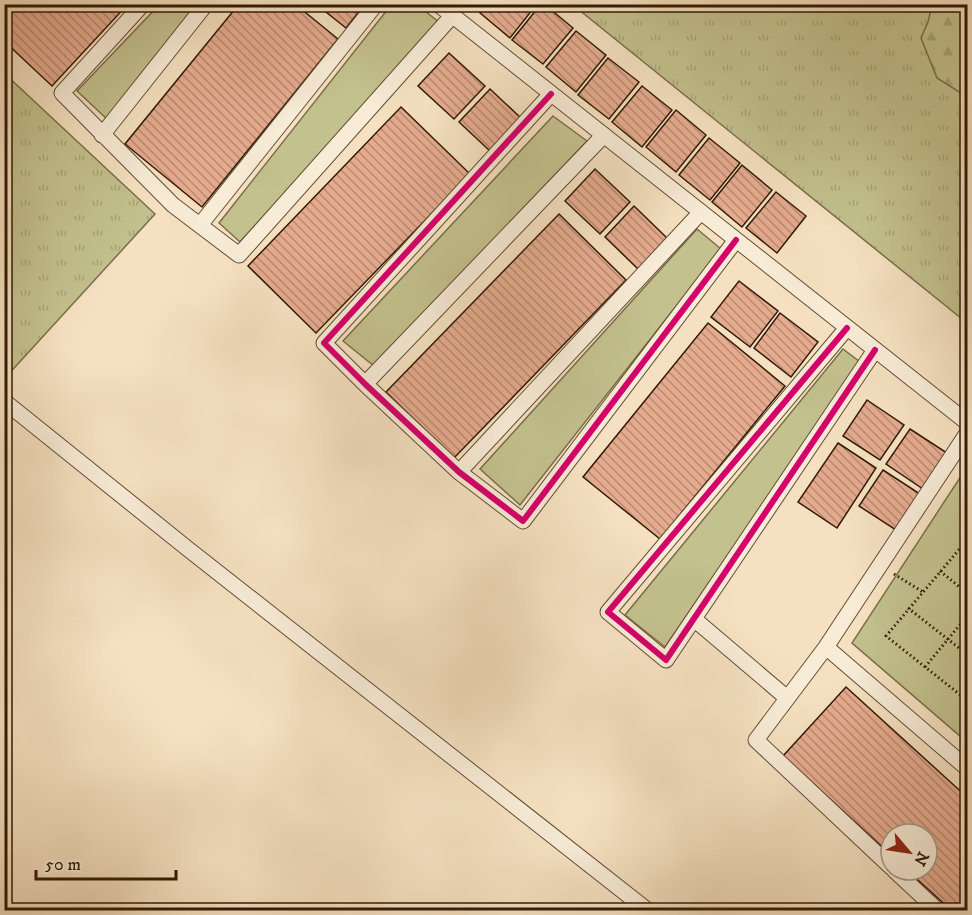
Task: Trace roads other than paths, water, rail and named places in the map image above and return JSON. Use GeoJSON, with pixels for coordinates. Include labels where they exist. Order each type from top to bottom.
{"type":"FeatureCollection","features":[{"type":"Feature","properties":{"kind":"street"},"geometry":{"type":"LineString","coordinates":[[144,4],[62,93],[172,205],[239,255],[452,16]]}},
{"type":"Feature","properties":{"kind":"street"},"geometry":{"type":"LineString","coordinates":[[102,135],[206,4]]}},
{"type":"Feature","properties":{"kind":"street"},"geometry":{"type":"LineString","coordinates":[[200,225],[376,4]]}},
{"type":"Feature","properties":{"kind":"street"},"geometry":{"type":"LineString","coordinates":[[438,4],[968,423]]}},
{"type":"Feature","properties":{"kind":"street"},"geometry":{"type":"LineString","coordinates":[[552,94],[324,343],[459,472],[523,521],[736,240]]}},
{"type":"Feature","properties":{"kind":"street"},"geometry":{"type":"LineString","coordinates":[[365,384],[603,135]]}},
{"type":"Feature","properties":{"kind":"street"},"geometry":{"type":"LineString","coordinates":[[459,472],[701,212]]}},
{"type":"Feature","properties":{"kind":"street"},"geometry":{"type":"LineString","coordinates":[[847,328],[608,612],[666,660],[875,350]]}},
{"type":"Feature","properties":{"kind":"street"},"geometry":{"type":"LineString","coordinates":[[4,401],[188,549],[647,910]]}},
{"type":"Feature","properties":{"kind":"street"},"geometry":{"type":"LineString","coordinates":[[879,857],[756,740],[826,647],[968,432]]}},
{"type":"Feature","properties":{"kind":"street"},"geometry":{"type":"LineString","coordinates":[[694,618],[787,698]]}},
{"type":"Feature","properties":{"kind":"street"},"geometry":{"type":"LineString","coordinates":[[826,647],[968,770]]}},
{"type":"Feature","properties":{"kind":"street"},"geometry":{"type":"LineString","coordinates":[[906,882],[937,910]]}}]}
